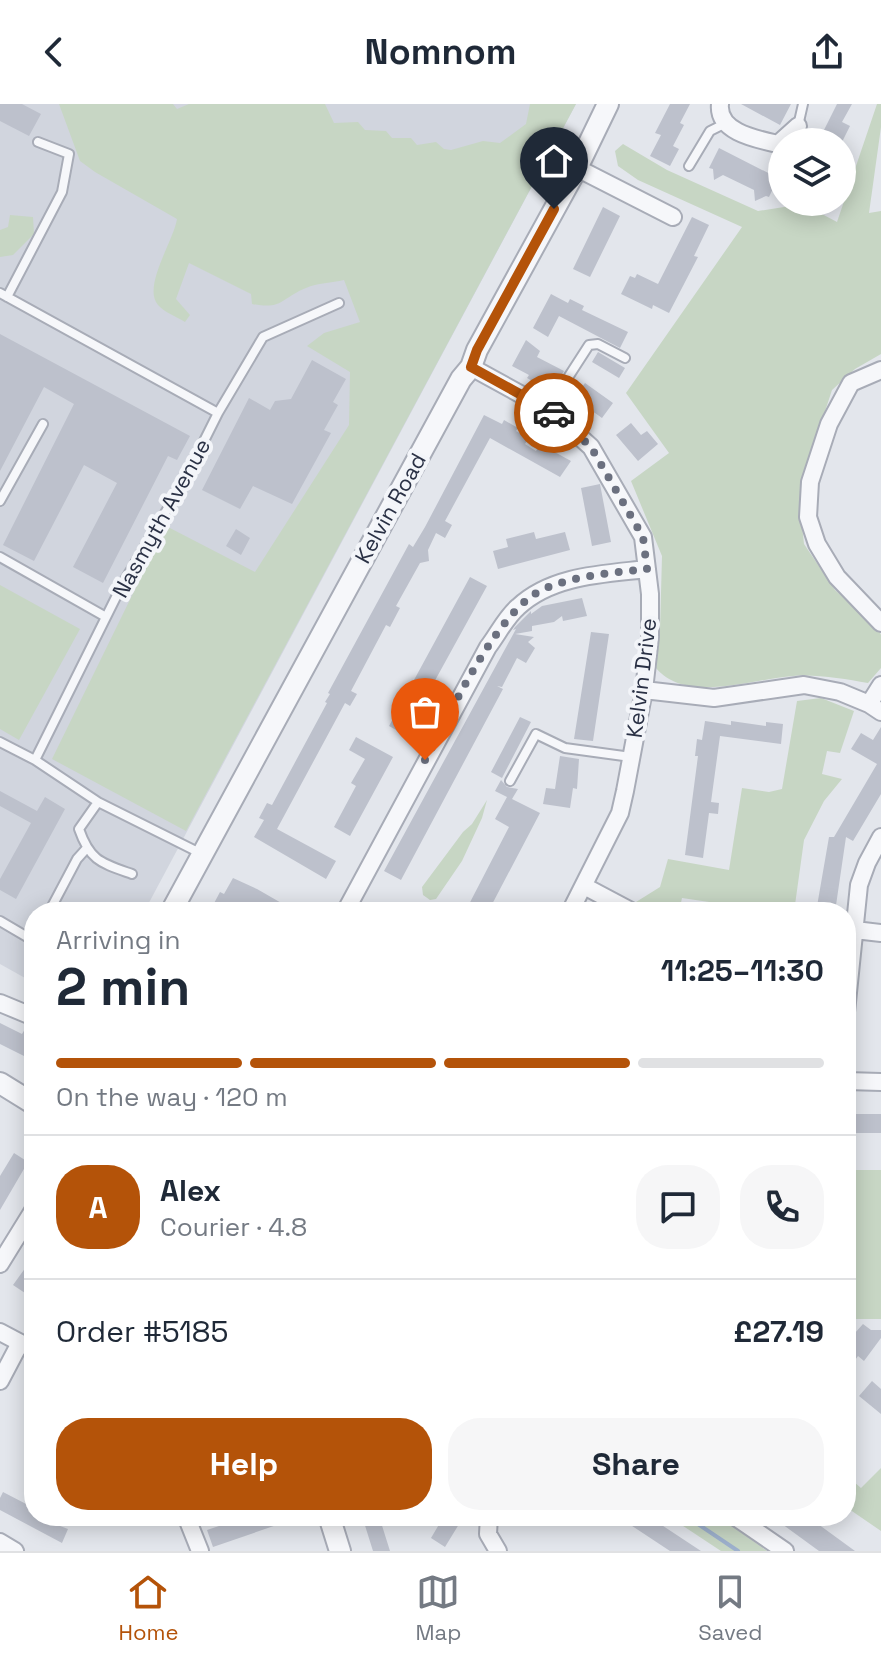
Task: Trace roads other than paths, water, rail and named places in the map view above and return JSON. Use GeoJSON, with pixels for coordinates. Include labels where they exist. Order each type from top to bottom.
{"type":"FeatureCollection","features":[{"type":"Feature","properties":{"kind":"street","name":"Kelvin Road"},"geometry":{"type":"LineString","coordinates":[[176,902],[406,477],[461,379],[471,367],[477,350],[577,168],[608,104]]}},
{"type":"Feature","properties":{"kind":"street"},"geometry":{"type":"LineString","coordinates":[[720,104],[719,114],[724,124],[768,144]]}},
{"type":"Feature","properties":{"kind":"street"},"geometry":{"type":"LineString","coordinates":[[577,168],[673,217]]}},
{"type":"Feature","properties":{"kind":"street","name":"Kelvin Drive"},"geometry":{"type":"LineString","coordinates":[[471,367],[551,411],[591,447],[643,537],[650,637],[644,690],[620,813],[575,902]]}},
{"type":"Feature","properties":{"kind":"street"},"geometry":{"type":"LineString","coordinates":[[881,370],[851,383],[829,424],[810,482],[808,517],[817,544],[837,577],[881,623]]}},
{"type":"Feature","properties":{"kind":"street"},"geometry":{"type":"LineString","coordinates":[[350,902],[488,647],[517,608],[541,589],[590,575],[647,569]]}},
{"type":"Feature","properties":{"kind":"street"},"geometry":{"type":"LineString","coordinates":[[644,690],[714,698],[804,685],[840,692],[875,708],[881,685]]}},
{"type":"Feature","properties":{"kind":"street"},"geometry":{"type":"LineString","coordinates":[[856,919],[859,885],[881,837]]}},
{"type":"Feature","properties":{"kind":"street"},"geometry":{"type":"LineString","coordinates":[[584,886],[614,902]]}},
{"type":"Feature","properties":{"kind":"street"},"geometry":{"type":"LineString","coordinates":[[856,930],[881,933]]}},
{"type":"Feature","properties":{"kind":"street"},"geometry":{"type":"LineString","coordinates":[[0,1003],[24,1013]]}},
{"type":"Feature","properties":{"kind":"street"},"geometry":{"type":"LineString","coordinates":[[856,1081],[881,1082]]}},
{"type":"Feature","properties":{"kind":"street"},"geometry":{"type":"LineString","coordinates":[[0,1083],[24,1098]]}},
{"type":"Feature","properties":{"kind":"street"},"geometry":{"type":"LineString","coordinates":[[0,1264],[24,1230]]}},
{"type":"Feature","properties":{"kind":"street"},"geometry":{"type":"LineString","coordinates":[[0,1332],[24,1344]]}},
{"type":"Feature","properties":{"kind":"street"},"geometry":{"type":"LineString","coordinates":[[0,1381],[24,1350]]}},
{"type":"Feature","properties":{"kind":"street"},"geometry":{"type":"LineString","coordinates":[[190,1526],[200,1551]]}},
{"type":"Feature","properties":{"kind":"street"},"geometry":{"type":"LineString","coordinates":[[332,1526],[340,1551]]}},
{"type":"Feature","properties":{"kind":"street"},"geometry":{"type":"LineString","coordinates":[[488,1526],[488,1534],[498,1551]]}},
{"type":"Feature","properties":{"kind":"street"},"geometry":{"type":"LineString","coordinates":[[749,1526],[785,1551]]}},
{"type":"Feature","properties":{"kind":"street"},"geometry":{"type":"LineString","coordinates":[[0,1542],[15,1551]]}},
{"type":"Feature","properties":{"kind":"lane"},"geometry":{"type":"LineString","coordinates":[[798,126],[803,104]]}},
{"type":"Feature","properties":{"kind":"lane"},"geometry":{"type":"LineString","coordinates":[[689,166],[710,131],[724,124]]}},
{"type":"Feature","properties":{"kind":"lane"},"geometry":{"type":"LineString","coordinates":[[4,295],[62,192],[69,154],[38,142]]}},
{"type":"Feature","properties":{"kind":"lane","name":"Nasmyth Avenue"},"geometry":{"type":"LineString","coordinates":[[4,295],[218,413],[183,483],[106,617],[35,760]]}},
{"type":"Feature","properties":{"kind":"lane"},"geometry":{"type":"LineString","coordinates":[[218,413],[263,337],[339,303]]}},
{"type":"Feature","properties":{"kind":"lane"},"geometry":{"type":"LineString","coordinates":[[551,411],[589,345],[598,344],[625,358]]}},
{"type":"Feature","properties":{"kind":"lane"},"geometry":{"type":"LineString","coordinates":[[0,501],[43,424]]}},
{"type":"Feature","properties":{"kind":"lane"},"geometry":{"type":"LineString","coordinates":[[0,557],[106,617]]}},
{"type":"Feature","properties":{"kind":"lane"},"geometry":{"type":"LineString","coordinates":[[510,781],[536,734],[565,748],[631,757]]}},
{"type":"Feature","properties":{"kind":"lane"},"geometry":{"type":"LineString","coordinates":[[0,742],[35,760],[98,802],[202,855]]}},
{"type":"Feature","properties":{"kind":"lane"},"geometry":{"type":"LineString","coordinates":[[98,802],[79,829],[86,849],[107,865],[132,874]]}},
{"type":"Feature","properties":{"kind":"lane"},"geometry":{"type":"LineString","coordinates":[[54,902],[77,859],[86,849]]}},
{"type":"Feature","properties":{"kind":"lane"},"geometry":{"type":"LineString","coordinates":[[0,921],[24,935]]}},
{"type":"Feature","properties":{"kind":"waterway"},"geometry":{"type":"LineString","coordinates":[[701,1526],[738,1551]]}}]}
